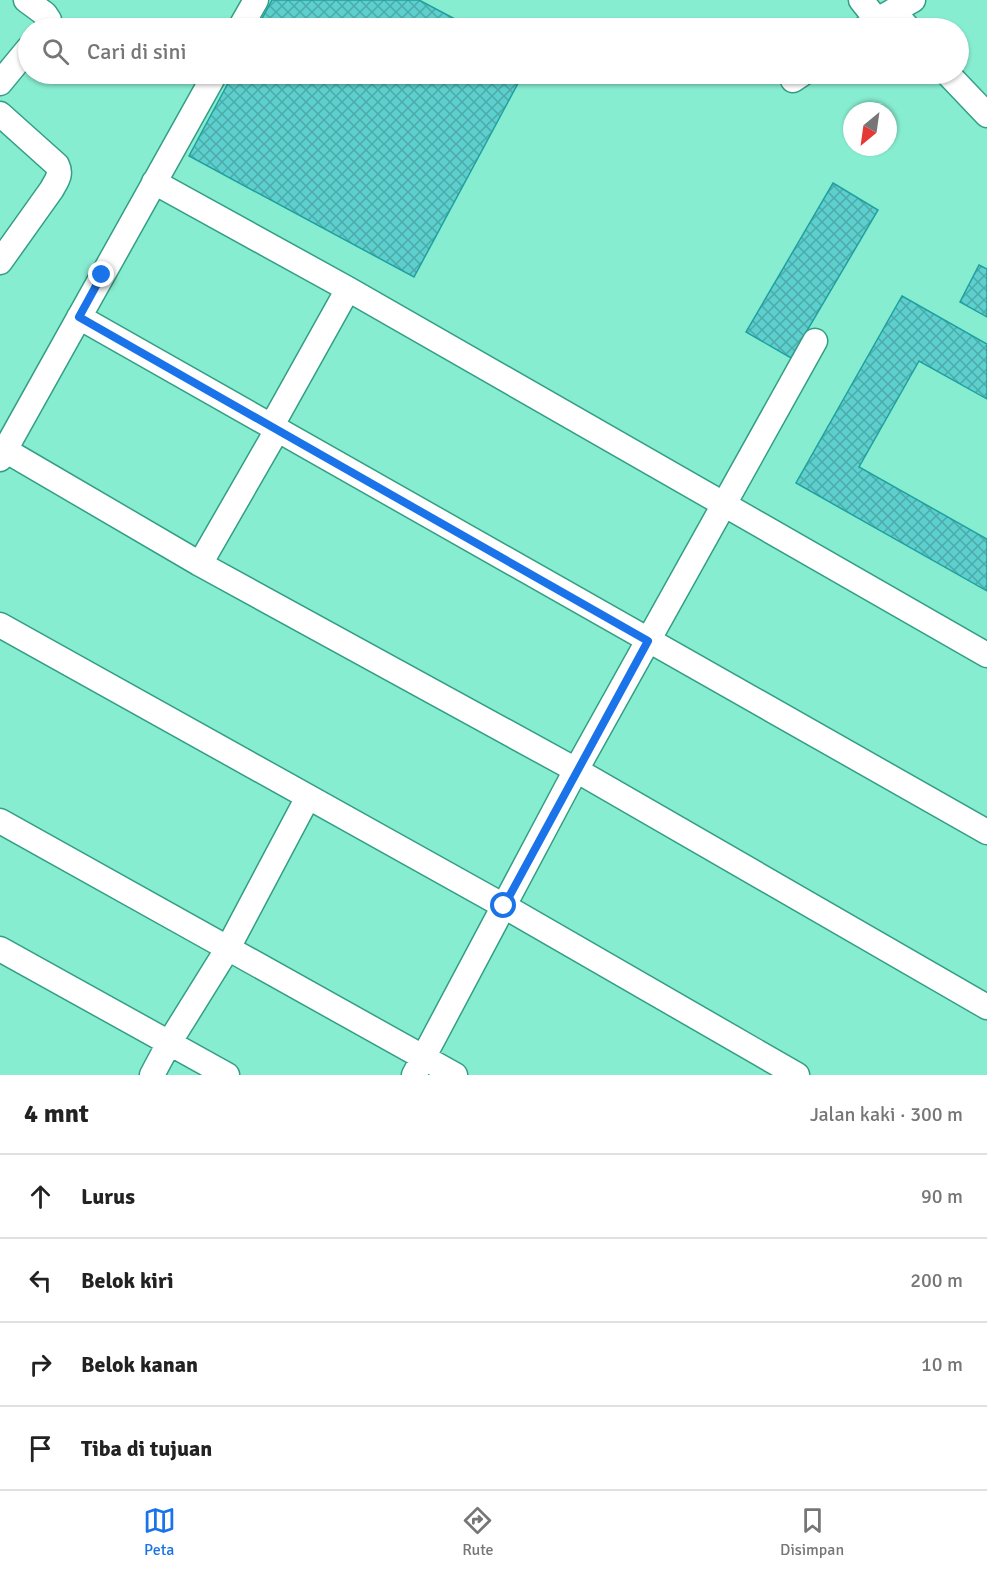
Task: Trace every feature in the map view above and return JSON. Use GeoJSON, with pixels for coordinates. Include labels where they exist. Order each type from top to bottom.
{"type":"FeatureCollection","features":[{"type":"Feature","properties":{"kind":"street"},"geometry":{"type":"LineString","coordinates":[[27,0],[48,18]]}},
{"type":"Feature","properties":{"kind":"street"},"geometry":{"type":"LineString","coordinates":[[246,18],[256,0]]}},
{"type":"Feature","properties":{"kind":"street"},"geometry":{"type":"LineString","coordinates":[[861,0],[891,18]]}},
{"type":"Feature","properties":{"kind":"street"},"geometry":{"type":"LineString","coordinates":[[0,83],[18,61]]}},
{"type":"Feature","properties":{"kind":"street"},"geometry":{"type":"LineString","coordinates":[[209,84],[3,455],[576,770],[987,1007]]}},
{"type":"Feature","properties":{"kind":"street"},"geometry":{"type":"LineString","coordinates":[[957,84],[987,116]]}},
{"type":"Feature","properties":{"kind":"street"},"geometry":{"type":"LineString","coordinates":[[0,114],[57,165],[59,170],[52,189],[0,262]]}},
{"type":"Feature","properties":{"kind":"street"},"geometry":{"type":"LineString","coordinates":[[154,182],[348,289],[987,655]]}},
{"type":"Feature","properties":{"kind":"street"},"geometry":{"type":"LineString","coordinates":[[200,564],[348,289]]}},
{"type":"Feature","properties":{"kind":"street"},"geometry":{"type":"LineString","coordinates":[[79,317],[987,832]]}},
{"type":"Feature","properties":{"kind":"street"},"geometry":{"type":"LineString","coordinates":[[419,1066],[576,770],[815,341]]}},
{"type":"Feature","properties":{"kind":"street"},"geometry":{"type":"LineString","coordinates":[[0,625],[504,906],[796,1075]]}},
{"type":"Feature","properties":{"kind":"street"},"geometry":{"type":"LineString","coordinates":[[152,1075],[169,1043],[228,948],[308,797]]}},
{"type":"Feature","properties":{"kind":"street"},"geometry":{"type":"LineString","coordinates":[[0,821],[228,948],[419,1066],[455,1075]]}},
{"type":"Feature","properties":{"kind":"street"},"geometry":{"type":"LineString","coordinates":[[0,949],[227,1075]]}},
{"type":"Feature","properties":{"kind":"building"},"geometry":{"type":"Polygon","coordinates":[[[272,0],[419,0],[453,18],[262,18],[272,0]]]}},
{"type":"Feature","properties":{"kind":"building"},"geometry":{"type":"Polygon","coordinates":[[[228,84],[518,84],[414,277],[189,156],[228,84]]]}},
{"type":"Feature","properties":{"kind":"building"},"geometry":{"type":"Polygon","coordinates":[[[833,183],[878,210],[791,358],[746,332],[833,183]]]}},
{"type":"Feature","properties":{"kind":"building"},"geometry":{"type":"Polygon","coordinates":[[[979,265],[987,269],[987,317],[960,302],[979,265]]]}},
{"type":"Feature","properties":{"kind":"building"},"geometry":{"type":"Polygon","coordinates":[[[902,296],[987,344],[987,399],[919,361],[859,467],[987,539],[987,591],[796,483],[902,296]]]}},
{"type":"Feature","properties":{"kind":"route"},"geometry":{"type":"LineString","coordinates":[[102,275],[79,317],[648,641],[504,906]]}}]}
